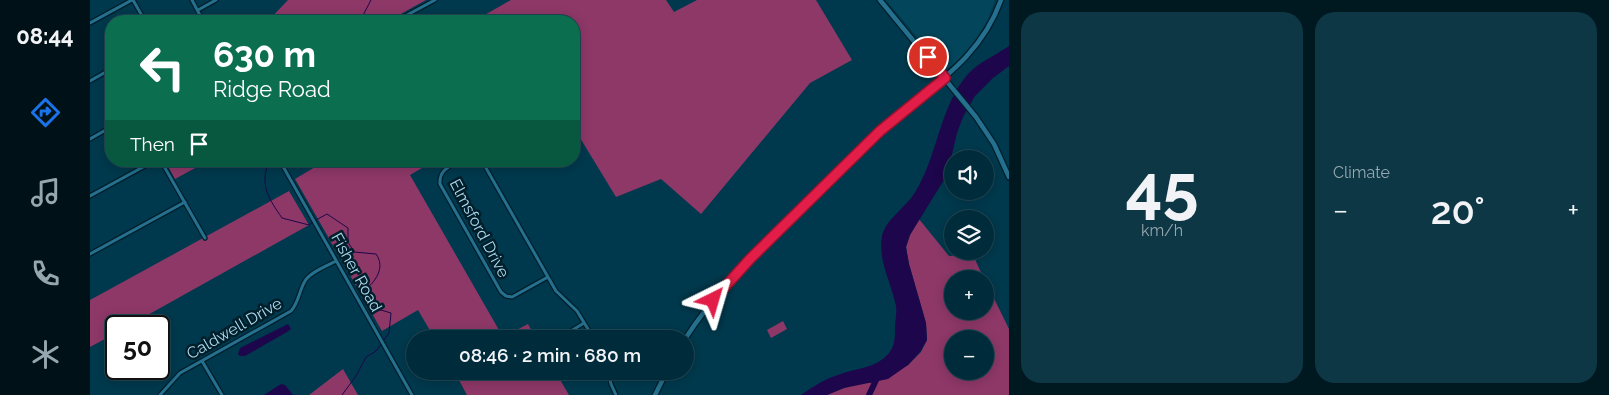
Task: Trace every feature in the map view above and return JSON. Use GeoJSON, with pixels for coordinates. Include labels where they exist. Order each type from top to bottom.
{"type":"FeatureCollection","features":[{"type":"Feature","properties":{"kind":"main road"},"geometry":{"type":"LineString","coordinates":[[880,0],[972,112],[994,144],[1009,176]]}},
{"type":"Feature","properties":{"kind":"main road"},"geometry":{"type":"LineString","coordinates":[[692,330],[717,295],[750,259],[880,131],[960,65],[975,49],[994,17],[1001,0]]}},
{"type":"Feature","properties":{"kind":"main road"},"geometry":{"type":"LineString","coordinates":[[655,395],[662,380]]}},
{"type":"Feature","properties":{"kind":"street"},"geometry":{"type":"LineString","coordinates":[[90,23],[132,0],[141,15]]}},
{"type":"Feature","properties":{"kind":"street"},"geometry":{"type":"LineString","coordinates":[[192,0],[201,15]]}},
{"type":"Feature","properties":{"kind":"street"},"geometry":{"type":"LineString","coordinates":[[198,10],[216,0]]}},
{"type":"Feature","properties":{"kind":"street"},"geometry":{"type":"LineString","coordinates":[[407,15],[435,0]]}},
{"type":"Feature","properties":{"kind":"street"},"geometry":{"type":"LineString","coordinates":[[90,80],[105,72]]}},
{"type":"Feature","properties":{"kind":"street"},"geometry":{"type":"LineString","coordinates":[[90,139],[105,130]]}},
{"type":"Feature","properties":{"kind":"street"},"geometry":{"type":"LineString","coordinates":[[90,196],[143,167]]}},
{"type":"Feature","properties":{"kind":"street"},"geometry":{"type":"LineString","coordinates":[[165,167],[205,238]]}},
{"type":"Feature","properties":{"kind":"street","name":"Fisher Road"},"geometry":{"type":"LineString","coordinates":[[283,167],[412,395]]}},
{"type":"Feature","properties":{"kind":"street","name":"Elmsford Drive"},"geometry":{"type":"LineString","coordinates":[[450,167],[442,172],[440,184],[501,292],[508,297],[515,296],[548,277]]}},
{"type":"Feature","properties":{"kind":"street","name":"Elmsford Drive"},"geometry":{"type":"LineString","coordinates":[[485,167],[556,291],[574,307],[588,330]]}},
{"type":"Feature","properties":{"kind":"street"},"geometry":{"type":"LineString","coordinates":[[90,254],[185,202]]}},
{"type":"Feature","properties":{"kind":"street","name":"Caldwell Drive"},"geometry":{"type":"LineString","coordinates":[[160,395],[176,376],[291,311],[297,304],[304,282],[309,276],[336,261]]}},
{"type":"Feature","properties":{"kind":"street"},"geometry":{"type":"LineString","coordinates":[[573,330],[584,324]]}},
{"type":"Feature","properties":{"kind":"street"},"geometry":{"type":"LineString","coordinates":[[202,361],[222,395]]}},
{"type":"Feature","properties":{"kind":"street"},"geometry":{"type":"LineString","coordinates":[[610,380],[616,395]]}},
{"type":"Feature","properties":{"kind":"shaded area"},"geometry":{"type":"Polygon","coordinates":[[[288,0],[426,0],[399,15],[274,15],[288,0]]]}},
{"type":"Feature","properties":{"kind":"shaded area"},"geometry":{"type":"Polygon","coordinates":[[[511,0],[666,0],[674,12],[697,0],[816,0],[852,60],[810,83],[701,214],[661,179],[616,197],[580,138],[580,15],[485,15],[511,0]]]}},
{"type":"Feature","properties":{"kind":"shaded area"},"geometry":{"type":"Polygon","coordinates":[[[886,0],[995,0],[988,19],[978,36],[952,66],[944,69],[886,0]]]}},
{"type":"Feature","properties":{"kind":"shaded area"},"geometry":{"type":"Polygon","coordinates":[[[1009,46],[1009,66],[993,78],[975,96],[963,117],[953,150],[944,150],[944,180],[910,235],[906,247],[926,323],[927,340],[920,352],[908,365],[888,379],[844,388],[827,395],[801,395],[828,379],[878,362],[891,350],[895,338],[896,308],[885,270],[881,245],[882,236],[887,224],[914,194],[922,180],[944,117],[958,87],[968,74],[982,62],[1009,46]]]}},
{"type":"Feature","properties":{"kind":"shaded area"},"geometry":{"type":"Polygon","coordinates":[[[168,167],[197,167],[175,179],[168,167]]]}},
{"type":"Feature","properties":{"kind":"shaded area"},"geometry":{"type":"Polygon","coordinates":[[[315,167],[424,167],[410,175],[499,330],[430,330],[418,310],[382,331],[295,179],[315,167]]]}},
{"type":"Feature","properties":{"kind":"shaded area"},"geometry":{"type":"Polygon","coordinates":[[[289,191],[309,225],[148,315],[105,315],[105,339],[90,347],[90,300],[289,191]]]}},
{"type":"Feature","properties":{"kind":"shaded area"},"geometry":{"type":"Polygon","coordinates":[[[919,219],[944,250],[944,260],[975,260],[980,270],[944,270],[944,320],[994,320],[994,298],[1009,329],[1009,395],[827,395],[860,383],[871,383],[908,365],[921,352],[927,340],[926,323],[906,247],[919,219]]]}},
{"type":"Feature","properties":{"kind":"shaded area"},"geometry":{"type":"Polygon","coordinates":[[[783,321],[787,329],[771,338],[767,330],[783,321]]]}},
{"type":"Feature","properties":{"kind":"shaded area"},"geometry":{"type":"Polygon","coordinates":[[[288,324],[291,329],[287,332],[245,356],[238,354],[240,348],[288,324]]]}},
{"type":"Feature","properties":{"kind":"shaded area"},"geometry":{"type":"Polygon","coordinates":[[[528,324],[531,330],[516,330],[528,324]]]}},
{"type":"Feature","properties":{"kind":"shaded area"},"geometry":{"type":"Polygon","coordinates":[[[343,369],[358,395],[309,395],[343,369]]]}},
{"type":"Feature","properties":{"kind":"shaded area"},"geometry":{"type":"Polygon","coordinates":[[[459,380],[560,380],[569,395],[467,395],[459,380]]]}},
{"type":"Feature","properties":{"kind":"shaded area"},"geometry":{"type":"Polygon","coordinates":[[[281,384],[285,385],[293,395],[264,395],[281,384]]]}},
{"type":"Feature","properties":{"kind":"waterway"},"geometry":{"type":"LineString","coordinates":[[363,15],[371,0]]}},
{"type":"Feature","properties":{"kind":"waterway"},"geometry":{"type":"LineString","coordinates":[[267,167],[265,185],[273,204],[282,218],[309,225],[313,222]]}},
{"type":"Feature","properties":{"kind":"waterway"},"geometry":{"type":"LineString","coordinates":[[316,220],[327,214],[348,228],[348,242],[354,252],[376,254],[380,264],[378,274],[364,291],[366,303],[373,311],[381,310],[391,313],[389,333],[376,351],[366,357],[356,376],[342,395]]}},
{"type":"Feature","properties":{"kind":"waterway"},"geometry":{"type":"LineString","coordinates":[[869,395],[878,376]]}},
{"type":"Feature","properties":{"kind":"route"},"geometry":{"type":"LineString","coordinates":[[713,300],[734,275],[880,131],[945,78],[928,57]]}}]}
